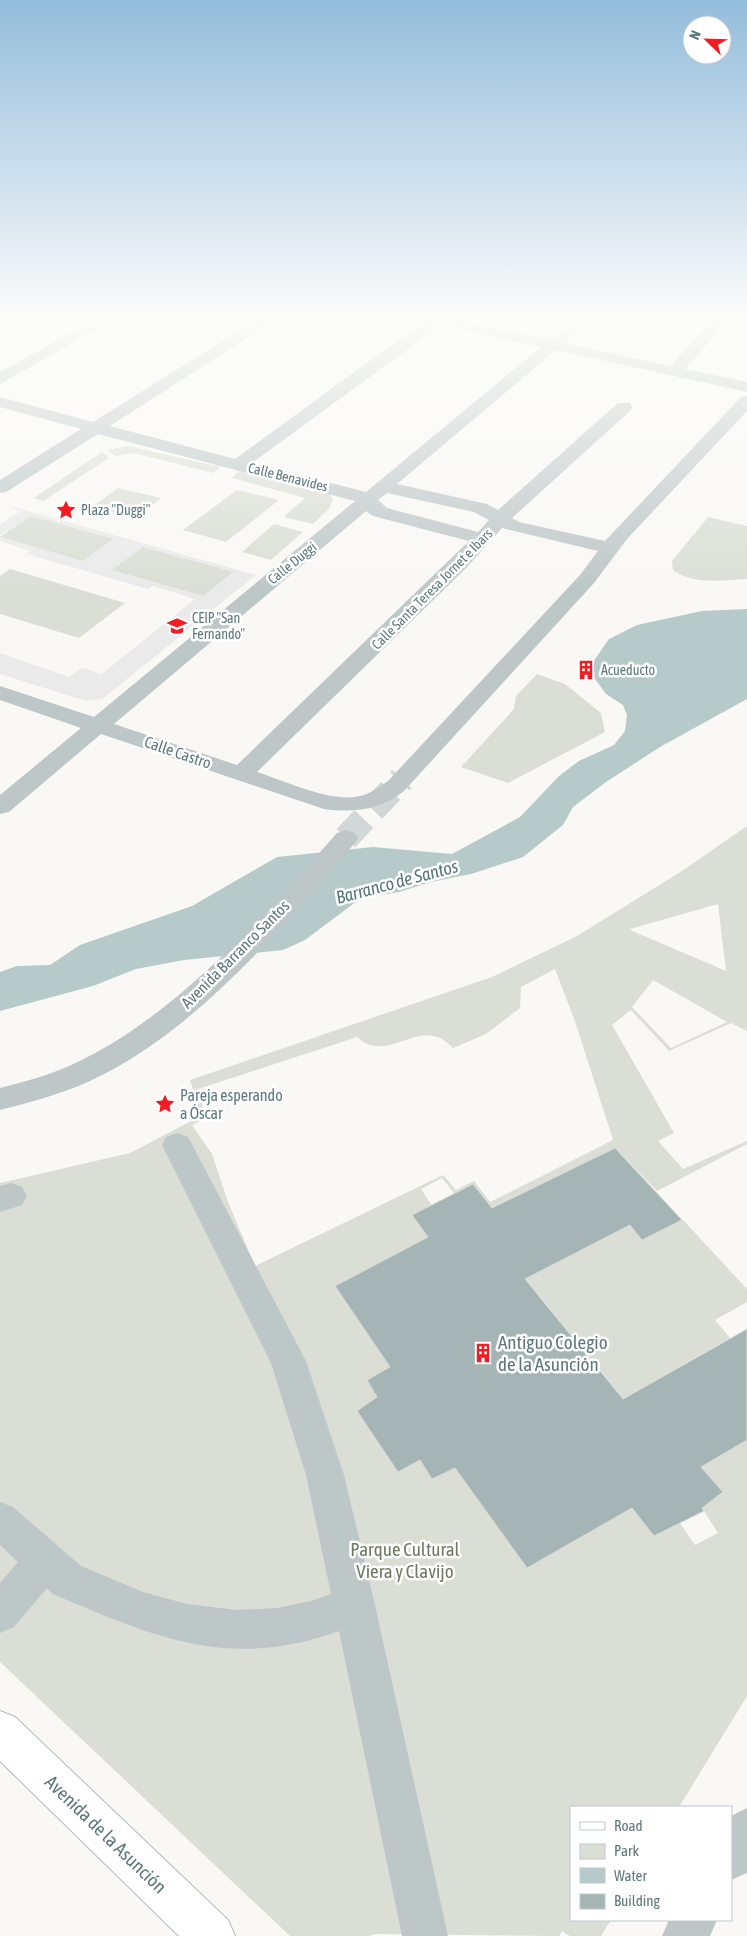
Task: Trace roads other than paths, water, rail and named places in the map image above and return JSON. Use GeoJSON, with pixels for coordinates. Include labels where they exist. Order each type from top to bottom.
{"type":"FeatureCollection","features":[{"type":"Feature","properties":{"kind":"main road","name":"Avenida de la Asunción"},"geometry":{"type":"LineString","coordinates":[[0,1732],[212,1936]]}},
{"type":"Feature","properties":{"kind":"street","name":"Calle Benavides"},"geometry":{"type":"LineString","coordinates":[[31,409],[238,464],[376,493],[480,508],[513,526],[608,548]]}},
{"type":"Feature","properties":{"kind":"street"},"geometry":{"type":"LineString","coordinates":[[0,488],[126,409]]}},
{"type":"Feature","properties":{"kind":"street"},"geometry":{"type":"LineString","coordinates":[[238,464],[314,409]]}},
{"type":"Feature","properties":{"kind":"street","name":"Calle Duggi"},"geometry":{"type":"LineString","coordinates":[[0,807],[477,409]]}},
{"type":"Feature","properties":{"kind":"street","name":"Calle Santa Teresa Jornet e Ibars"},"geometry":{"type":"LineString","coordinates":[[242,773],[484,539],[513,506],[621,409]]}},
{"type":"Feature","properties":{"kind":"street"},"geometry":{"type":"LineString","coordinates":[[608,548],[739,409]]}},
{"type":"Feature","properties":{"kind":"street","name":"Calle Benavides"},"geometry":{"type":"LineString","coordinates":[[376,493],[373,507],[380,512],[484,539]]}},
{"type":"Feature","properties":{"kind":"street","name":"Calle Castro"},"geometry":{"type":"LineString","coordinates":[[0,693],[324,802],[356,804],[383,796],[396,786],[587,579],[608,548]]}},
{"type":"Feature","properties":{"kind":"street","name":"Avenida Barranco Santos"},"geometry":{"type":"LineString","coordinates":[[0,1099],[84,1072],[116,1056],[167,1020],[221,974],[346,838]]}},
{"type":"Feature","properties":{"kind":"street"},"geometry":{"type":"LineString","coordinates":[[177,1145],[288,1361],[325,1474],[355,1605],[425,1936]]}},
{"type":"Feature","properties":{"kind":"street"},"geometry":{"type":"LineString","coordinates":[[0,1520],[67,1580],[144,1612],[210,1628],[277,1628],[311,1621],[355,1605]]}},
{"type":"Feature","properties":{"kind":"street"},"geometry":{"type":"LineString","coordinates":[[0,1613],[45,1560]]}},
{"type":"Feature","properties":{"kind":"street"},"geometry":{"type":"LineString","coordinates":[[732,1856],[747,1830]]}},
{"type":"Feature","properties":{"kind":"street"},"geometry":{"type":"LineString","coordinates":[[685,1936],[693,1921]]}},
{"type":"Feature","properties":{"kind":"water","name":"Barranco de Santos"},"geometry":{"type":"Polygon","coordinates":[[[747,609],[747,699],[660,747],[606,782],[573,807],[563,825],[523,857],[471,874],[431,882],[399,892],[361,898],[305,940],[283,950],[184,960],[136,969],[93,986],[0,1011],[0,972],[17,966],[50,965],[80,945],[192,906],[277,857],[373,847],[452,854],[520,817],[559,776],[579,761],[614,745],[625,731],[627,715],[623,705],[606,694],[595,679],[593,662],[609,639],[637,625],[702,611],[747,609]]]}},
{"type":"Feature","properties":{"kind":"tunnel"},"geometry":{"type":"LineString","coordinates":[[346,838],[402,779]]}},
{"type":"Feature","properties":{"kind":"place","name":"Plaza \"Duggi\""},"geometry":{"type":"Point","coordinates":[66,510]}},
{"type":"Feature","properties":{"kind":"place","name":"CEIP \"San Fernando\""},"geometry":{"type":"Point","coordinates":[177,626]}},
{"type":"Feature","properties":{"kind":"place","name":"Acueducto"},"geometry":{"type":"Point","coordinates":[586,670]}},
{"type":"Feature","properties":{"kind":"place","name":"Pareja esperando a Óscar"},"geometry":{"type":"Point","coordinates":[165,1104]}},
{"type":"Feature","properties":{"kind":"place","name":"Antiguo Colegio de la Asunción"},"geometry":{"type":"Point","coordinates":[483,1353]}},
{"type":"Feature","properties":{"kind":"park label","name":"Parque Cultural Viera y Clavijo"},"geometry":{"type":"Point","coordinates":[405,1560]}}]}
